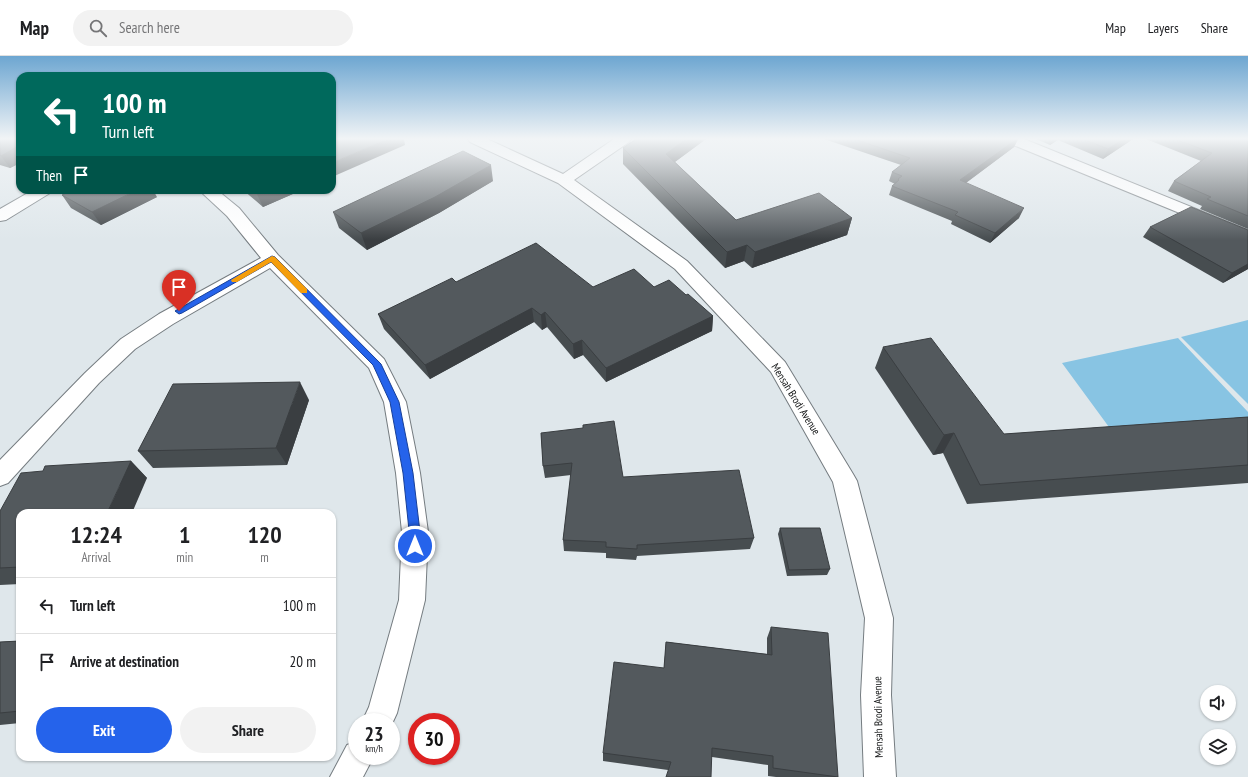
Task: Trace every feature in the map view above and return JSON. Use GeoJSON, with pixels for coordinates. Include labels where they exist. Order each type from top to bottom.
{"type":"FeatureCollection","features":[{"type":"Feature","properties":{"kind":"street","name":"Mensah Brodi Avenue"},"geometry":{"type":"LineString","coordinates":[[548,173],[564,180],[681,265],[778,367],[845,481],[879,618],[876,695],[880,777]]}},
{"type":"Feature","properties":{"kind":"street"},"geometry":{"type":"LineString","coordinates":[[564,180],[575,173]]}},
{"type":"Feature","properties":{"kind":"street"},"geometry":{"type":"LineString","coordinates":[[1093,173],[1248,236]]}},
{"type":"Feature","properties":{"kind":"street"},"geometry":{"type":"LineString","coordinates":[[0,216],[37,194]]}},
{"type":"Feature","properties":{"kind":"street"},"geometry":{"type":"LineString","coordinates":[[212,194],[233,212],[272,259],[377,364],[395,402],[408,473],[415,532],[412,600],[382,713]]}},
{"type":"Feature","properties":{"kind":"street"},"geometry":{"type":"LineString","coordinates":[[0,476],[92,378],[128,344],[166,319],[272,259]]}},
{"type":"Feature","properties":{"kind":"street"},"geometry":{"type":"LineString","coordinates":[[346,777],[353,765]]}},
{"type":"Feature","properties":{"kind":"shaded area"},"geometry":{"type":"Polygon","coordinates":[[[1248,320],[1248,404],[1181,337],[1248,320]]]}},
{"type":"Feature","properties":{"kind":"shaded area"},"geometry":{"type":"Polygon","coordinates":[[[1178,338],[1248,412],[1248,426],[1117,438],[1062,363],[1178,338]]]}},
{"type":"Feature","properties":{"kind":"building"},"geometry":{"type":"Polygon","coordinates":[[[417,173],[478,173],[435,197],[361,233],[333,212],[417,173]]]}},
{"type":"Feature","properties":{"kind":"building"},"geometry":{"type":"Polygon","coordinates":[[[648,173],[686,173],[736,220],[819,193],[852,218],[755,252],[747,245],[727,252],[648,173]]]}},
{"type":"Feature","properties":{"kind":"building"},"geometry":{"type":"Polygon","coordinates":[[[894,173],[970,173],[960,180],[1024,208],[995,233],[955,215],[958,212],[892,186],[902,176],[894,173]]]}},
{"type":"Feature","properties":{"kind":"building"},"geometry":{"type":"Polygon","coordinates":[[[1185,173],[1248,173],[1248,216],[1207,199],[1211,197],[1174,181],[1185,173]]]}},
{"type":"Feature","properties":{"kind":"building"},"geometry":{"type":"Polygon","coordinates":[[[64,194],[129,194],[92,212],[62,195],[64,194]]]}},
{"type":"Feature","properties":{"kind":"building"},"geometry":{"type":"Polygon","coordinates":[[[1191,207],[1248,230],[1248,264],[1232,273],[1150,227],[1191,207]]]}},
{"type":"Feature","properties":{"kind":"building"},"geometry":{"type":"Polygon","coordinates":[[[536,243],[593,287],[634,269],[654,287],[669,280],[713,316],[606,368],[582,340],[573,344],[545,312],[541,315],[532,308],[425,365],[378,314],[452,278],[456,282],[536,243]]]}},
{"type":"Feature","properties":{"kind":"building"},"geometry":{"type":"Polygon","coordinates":[[[931,338],[1004,434],[1248,417],[1248,465],[980,485],[954,433],[944,435],[883,347],[931,338]]]}},
{"type":"Feature","properties":{"kind":"building"},"geometry":{"type":"Polygon","coordinates":[[[300,382],[276,448],[138,451],[173,384],[300,382]]]}},
{"type":"Feature","properties":{"kind":"building"},"geometry":{"type":"Polygon","coordinates":[[[614,421],[623,477],[739,470],[754,538],[637,545],[637,549],[606,547],[606,542],[563,540],[572,463],[543,466],[541,433],[583,428],[583,425],[614,421]]]}},
{"type":"Feature","properties":{"kind":"building"},"geometry":{"type":"Polygon","coordinates":[[[131,461],[109,509],[16,509],[16,567],[0,568],[0,511],[21,473],[43,471],[45,466],[131,461]]]}},
{"type":"Feature","properties":{"kind":"building"},"geometry":{"type":"Polygon","coordinates":[[[780,528],[820,528],[830,569],[789,570],[780,528]]]}},
{"type":"Feature","properties":{"kind":"building"},"geometry":{"type":"Polygon","coordinates":[[[771,627],[828,633],[838,777],[773,768],[773,756],[712,748],[711,777],[666,777],[671,762],[603,753],[614,662],[664,668],[666,642],[772,655],[771,627]]]}},
{"type":"Feature","properties":{"kind":"building"},"geometry":{"type":"Polygon","coordinates":[[[16,641],[16,711],[0,713],[0,642],[16,641]]]}},
{"type":"Feature","properties":{"kind":"slow traffic"},"geometry":{"type":"LineString","coordinates":[[234,280],[272,259],[304,291]]}},
{"type":"Feature","properties":{"kind":"route"},"geometry":{"type":"LineString","coordinates":[[179,311],[272,259],[377,364],[395,402],[408,473],[415,532],[415,546]]}}]}
